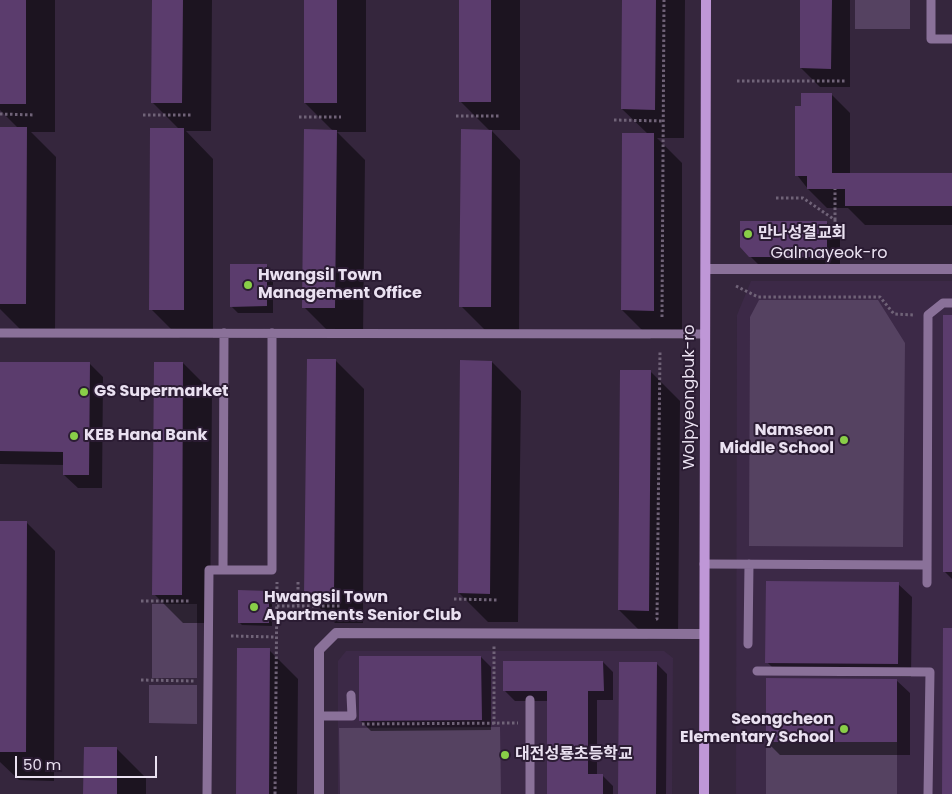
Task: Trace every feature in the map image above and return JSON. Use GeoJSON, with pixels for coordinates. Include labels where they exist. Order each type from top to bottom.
{"type":"FeatureCollection","features":[{"type":"Feature","properties":{"kind":"street","name":"Wolpyeongbuk-ro"},"geometry":{"type":"LineString","coordinates":[[704,794],[706,0]]}},
{"type":"Feature","properties":{"kind":"street","name":"Galmayeok-ro"},"geometry":{"type":"LineString","coordinates":[[706,269],[952,269]]}},
{"type":"Feature","properties":{"kind":"street"},"geometry":{"type":"LineString","coordinates":[[319,794],[319,650],[336,633],[704,634]]}},
{"type":"Feature","properties":{"kind":"lane"},"geometry":{"type":"LineString","coordinates":[[931,0],[931,39],[952,39]]}},
{"type":"Feature","properties":{"kind":"lane"},"geometry":{"type":"LineString","coordinates":[[927,583],[928,315],[942,303],[952,303]]}},
{"type":"Feature","properties":{"kind":"lane"},"geometry":{"type":"LineString","coordinates":[[0,333],[705,334]]}},
{"type":"Feature","properties":{"kind":"lane"},"geometry":{"type":"LineString","coordinates":[[223,570],[224,333]]}},
{"type":"Feature","properties":{"kind":"lane"},"geometry":{"type":"LineString","coordinates":[[208,794],[209,570],[272,570],[272,333]]}},
{"type":"Feature","properties":{"kind":"lane"},"geometry":{"type":"LineString","coordinates":[[704,564],[927,565]]}},
{"type":"Feature","properties":{"kind":"lane"},"geometry":{"type":"LineString","coordinates":[[748,644],[749,564]]}},
{"type":"Feature","properties":{"kind":"lane"},"geometry":{"type":"LineString","coordinates":[[758,671],[930,672],[928,794]]}},
{"type":"Feature","properties":{"kind":"lane"},"geometry":{"type":"LineString","coordinates":[[319,716],[352,716],[351,696]]}},
{"type":"Feature","properties":{"kind":"lane"},"geometry":{"type":"LineString","coordinates":[[530,700],[530,794]]}},
{"type":"Feature","properties":{"kind":"path"},"geometry":{"type":"LineString","coordinates":[[662,318],[664,0]]}},
{"type":"Feature","properties":{"kind":"path"},"geometry":{"type":"LineString","coordinates":[[737,81],[846,81]]}},
{"type":"Feature","properties":{"kind":"path"},"geometry":{"type":"LineString","coordinates":[[0,114],[35,115]]}},
{"type":"Feature","properties":{"kind":"path"},"geometry":{"type":"LineString","coordinates":[[143,115],[191,115]]}},
{"type":"Feature","properties":{"kind":"path"},"geometry":{"type":"LineString","coordinates":[[456,116],[499,116]]}},
{"type":"Feature","properties":{"kind":"path"},"geometry":{"type":"LineString","coordinates":[[299,117],[341,117]]}},
{"type":"Feature","properties":{"kind":"path"},"geometry":{"type":"LineString","coordinates":[[614,120],[663,120]]}},
{"type":"Feature","properties":{"kind":"path"},"geometry":{"type":"LineString","coordinates":[[834,229],[835,189]]}},
{"type":"Feature","properties":{"kind":"path"},"geometry":{"type":"LineString","coordinates":[[776,198],[803,198],[834,220]]}},
{"type":"Feature","properties":{"kind":"path"},"geometry":{"type":"LineString","coordinates":[[736,286],[758,297],[880,297],[894,314],[928,315]]}},
{"type":"Feature","properties":{"kind":"path"},"geometry":{"type":"LineString","coordinates":[[648,619],[657,619],[660,351]]}},
{"type":"Feature","properties":{"kind":"path"},"geometry":{"type":"LineString","coordinates":[[276,794],[277,582]]}},
{"type":"Feature","properties":{"kind":"path"},"geometry":{"type":"LineString","coordinates":[[298,582],[298,606]]}},
{"type":"Feature","properties":{"kind":"path"},"geometry":{"type":"LineString","coordinates":[[454,599],[499,600]]}},
{"type":"Feature","properties":{"kind":"path"},"geometry":{"type":"LineString","coordinates":[[141,601],[190,601]]}},
{"type":"Feature","properties":{"kind":"path"},"geometry":{"type":"LineString","coordinates":[[277,606],[341,606]]}},
{"type":"Feature","properties":{"kind":"path"},"geometry":{"type":"LineString","coordinates":[[231,636],[276,637]]}},
{"type":"Feature","properties":{"kind":"path"},"geometry":{"type":"LineString","coordinates":[[494,645],[494,724]]}},
{"type":"Feature","properties":{"kind":"path"},"geometry":{"type":"LineString","coordinates":[[141,680],[196,681]]}},
{"type":"Feature","properties":{"kind":"path"},"geometry":{"type":"LineString","coordinates":[[352,716],[360,724],[530,723]]}},
{"type":"Feature","properties":{"kind":"shaded area"},"geometry":{"type":"Polygon","coordinates":[[[855,0],[910,0],[910,29],[855,29],[855,0]]]}},
{"type":"Feature","properties":{"kind":"shaded area","name":"Namseon Middle School"},"geometry":{"type":"Polygon","coordinates":[[[751,281],[952,281],[952,794],[736,794],[737,315],[751,281]]]}},
{"type":"Feature","properties":{"kind":"shaded area"},"geometry":{"type":"Polygon","coordinates":[[[759,300],[878,300],[905,343],[903,547],[749,546],[750,317],[759,300]]]}},
{"type":"Feature","properties":{"kind":"shaded area"},"geometry":{"type":"Polygon","coordinates":[[[152,604],[197,604],[197,678],[152,678],[152,604]]]}},
{"type":"Feature","properties":{"kind":"shaded area","name":"대전성룡초등학교"},"geometry":{"type":"Polygon","coordinates":[[[346,651],[664,651],[673,658],[672,794],[338,794],[338,661],[346,651]]]}},
{"type":"Feature","properties":{"kind":"shaded area"},"geometry":{"type":"Polygon","coordinates":[[[149,685],[197,685],[197,724],[149,723],[149,685]]]}},
{"type":"Feature","properties":{"kind":"shaded area"},"geometry":{"type":"Polygon","coordinates":[[[500,727],[501,794],[340,794],[339,728],[500,727]]]}},
{"type":"Feature","properties":{"kind":"shaded area"},"geometry":{"type":"Polygon","coordinates":[[[766,742],[897,742],[897,794],[766,794],[766,742]]]}},
{"type":"Feature","properties":{"kind":"building"},"geometry":{"type":"Polygon","coordinates":[[[0,0],[26,0],[26,104],[0,104],[0,0]]]}},
{"type":"Feature","properties":{"kind":"building"},"geometry":{"type":"Polygon","coordinates":[[[152,0],[183,0],[182,103],[151,103],[152,0]]]}},
{"type":"Feature","properties":{"kind":"building"},"geometry":{"type":"Polygon","coordinates":[[[304,0],[337,0],[337,103],[304,103],[304,0]]]}},
{"type":"Feature","properties":{"kind":"building"},"geometry":{"type":"Polygon","coordinates":[[[459,0],[491,0],[491,102],[459,102],[459,0]]]}},
{"type":"Feature","properties":{"kind":"building"},"geometry":{"type":"Polygon","coordinates":[[[622,0],[656,0],[655,110],[621,109],[622,0]]]}},
{"type":"Feature","properties":{"kind":"building"},"geometry":{"type":"Polygon","coordinates":[[[800,0],[832,0],[831,69],[800,68],[800,0]]]}},
{"type":"Feature","properties":{"kind":"building"},"geometry":{"type":"Polygon","coordinates":[[[801,93],[832,93],[832,173],[952,173],[952,206],[845,206],[845,189],[807,189],[807,176],[795,176],[795,106],[801,106],[801,93]]]}},
{"type":"Feature","properties":{"kind":"building"},"geometry":{"type":"Polygon","coordinates":[[[0,127],[27,127],[26,304],[0,304],[0,127]]]}},
{"type":"Feature","properties":{"kind":"building"},"geometry":{"type":"Polygon","coordinates":[[[150,128],[184,128],[184,310],[149,310],[150,128]]]}},
{"type":"Feature","properties":{"kind":"building"},"geometry":{"type":"Polygon","coordinates":[[[304,129],[337,130],[335,308],[302,308],[304,129]]]}},
{"type":"Feature","properties":{"kind":"building"},"geometry":{"type":"Polygon","coordinates":[[[461,129],[492,130],[491,307],[459,307],[461,129]]]}},
{"type":"Feature","properties":{"kind":"building"},"geometry":{"type":"Polygon","coordinates":[[[622,133],[654,133],[654,311],[621,310],[622,133]]]}},
{"type":"Feature","properties":{"kind":"building"},"geometry":{"type":"Polygon","coordinates":[[[740,221],[827,221],[827,257],[749,257],[740,247],[740,221]]]}},
{"type":"Feature","properties":{"kind":"building","name":"Hwangsil Town Management Office"},"geometry":{"type":"Polygon","coordinates":[[[230,264],[267,264],[267,306],[230,307],[230,264]]]}},
{"type":"Feature","properties":{"kind":"building"},"geometry":{"type":"Polygon","coordinates":[[[943,315],[952,315],[952,572],[943,572],[943,315]]]}},
{"type":"Feature","properties":{"kind":"building"},"geometry":{"type":"Polygon","coordinates":[[[307,359],[336,359],[334,595],[304,595],[307,359]]]}},
{"type":"Feature","properties":{"kind":"building"},"geometry":{"type":"Polygon","coordinates":[[[460,360],[492,361],[490,594],[458,593],[460,360]]]}},
{"type":"Feature","properties":{"kind":"building"},"geometry":{"type":"Polygon","coordinates":[[[0,362],[90,362],[89,475],[63,475],[63,452],[0,451],[0,362]]]}},
{"type":"Feature","properties":{"kind":"building"},"geometry":{"type":"Polygon","coordinates":[[[154,362],[183,362],[182,595],[152,595],[154,362]]]}},
{"type":"Feature","properties":{"kind":"building"},"geometry":{"type":"Polygon","coordinates":[[[620,370],[651,370],[649,611],[618,610],[620,370]]]}},
{"type":"Feature","properties":{"kind":"building"},"geometry":{"type":"Polygon","coordinates":[[[0,521],[27,521],[26,752],[0,752],[0,521]]]}},
{"type":"Feature","properties":{"kind":"building"},"geometry":{"type":"Polygon","coordinates":[[[766,581],[899,582],[898,664],[765,663],[766,581]]]}},
{"type":"Feature","properties":{"kind":"building","name":"Hwangsil Town Apartments Senior Club"},"geometry":{"type":"Polygon","coordinates":[[[238,590],[269,591],[269,623],[238,623],[238,590]]]}},
{"type":"Feature","properties":{"kind":"building"},"geometry":{"type":"Polygon","coordinates":[[[943,628],[952,628],[952,794],[942,794],[943,628]]]}},
{"type":"Feature","properties":{"kind":"building"},"geometry":{"type":"Polygon","coordinates":[[[237,648],[270,648],[269,794],[236,794],[237,648]]]}},
{"type":"Feature","properties":{"kind":"building"},"geometry":{"type":"Polygon","coordinates":[[[359,656],[481,656],[482,720],[359,721],[359,656]]]}},
{"type":"Feature","properties":{"kind":"building"},"geometry":{"type":"Polygon","coordinates":[[[503,661],[603,661],[604,691],[588,691],[588,774],[603,774],[603,794],[547,794],[547,691],[503,691],[503,661]]]}},
{"type":"Feature","properties":{"kind":"building"},"geometry":{"type":"Polygon","coordinates":[[[619,662],[657,662],[656,794],[618,794],[619,662]]]}},
{"type":"Feature","properties":{"kind":"building"},"geometry":{"type":"Polygon","coordinates":[[[766,678],[897,679],[897,742],[766,742],[766,678]]]}},
{"type":"Feature","properties":{"kind":"building"},"geometry":{"type":"Polygon","coordinates":[[[84,747],[117,747],[117,794],[83,794],[84,747]]]}},
{"type":"Feature","properties":{"kind":"place","name":"만나성결교회"},"geometry":{"type":"Point","coordinates":[748,234]}},
{"type":"Feature","properties":{"kind":"place","name":"Hwangsil Town Management Office"},"geometry":{"type":"Point","coordinates":[248,285]}},
{"type":"Feature","properties":{"kind":"place","name":"GS Supermarket"},"geometry":{"type":"Point","coordinates":[84,392]}},
{"type":"Feature","properties":{"kind":"place","name":"KEB Hana Bank"},"geometry":{"type":"Point","coordinates":[74,436]}},
{"type":"Feature","properties":{"kind":"place","name":"Namseon Middle School"},"geometry":{"type":"Point","coordinates":[844,440]}},
{"type":"Feature","properties":{"kind":"place","name":"Hwangsil Town Apartments Senior Club"},"geometry":{"type":"Point","coordinates":[254,607]}},
{"type":"Feature","properties":{"kind":"place","name":"Seongcheon Elementary School"},"geometry":{"type":"Point","coordinates":[844,729]}},
{"type":"Feature","properties":{"kind":"place","name":"대전성룡초등학교"},"geometry":{"type":"Point","coordinates":[505,755]}}]}
